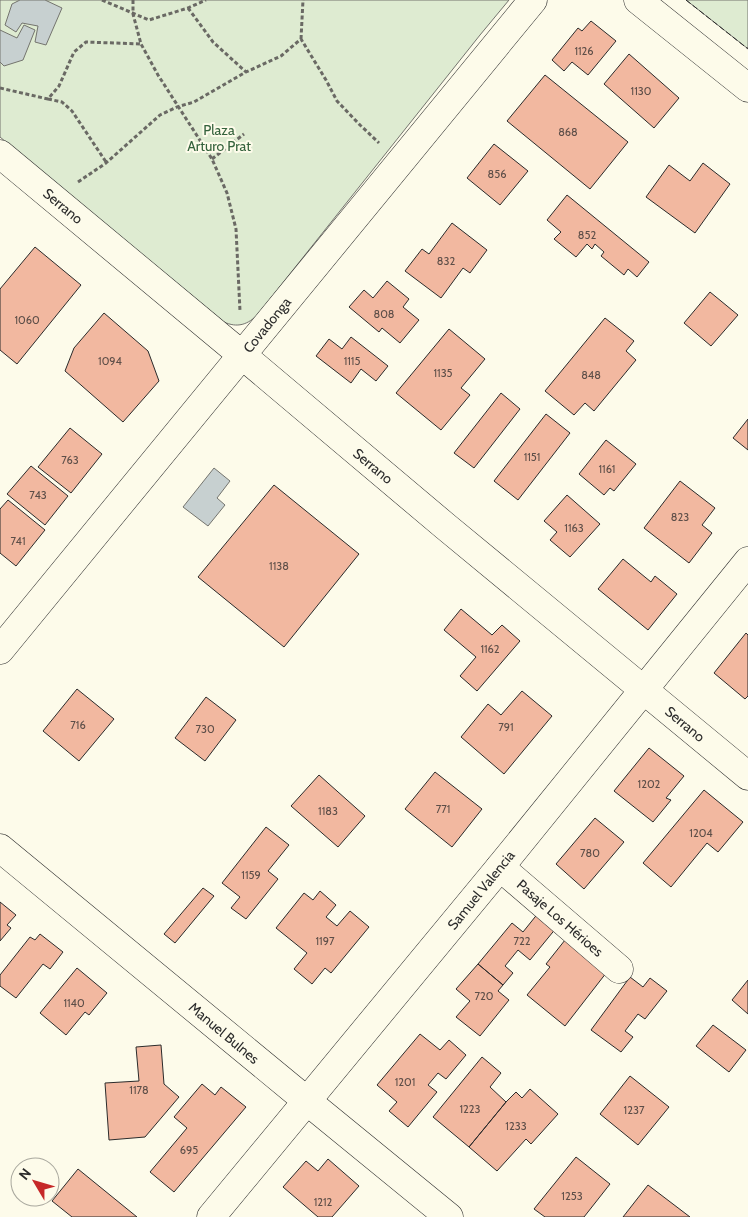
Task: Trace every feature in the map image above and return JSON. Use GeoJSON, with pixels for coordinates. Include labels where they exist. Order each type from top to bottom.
{"type":"FeatureCollection","features":[{"type":"Feature","properties":{"kind":"street","name":"Covadonga"},"geometry":{"type":"LineString","coordinates":[[0,650],[533,0]]}},
{"type":"Feature","properties":{"kind":"street"},"geometry":{"type":"LineString","coordinates":[[638,0],[748,88]]}},
{"type":"Feature","properties":{"kind":"street","name":"Serrano"},"geometry":{"type":"LineString","coordinates":[[0,154],[748,776]]}},
{"type":"Feature","properties":{"kind":"street","name":"Samuel Valencia"},"geometry":{"type":"LineString","coordinates":[[212,1217],[500,867],[748,561]]}},
{"type":"Feature","properties":{"kind":"street","name":"Manuel Bulnes"},"geometry":{"type":"LineString","coordinates":[[0,848],[449,1217]]}},
{"type":"Feature","properties":{"kind":"street","name":"Pasaje Los Hérioes"},"geometry":{"type":"LineString","coordinates":[[500,867],[619,969]]}},
{"type":"Feature","properties":{"kind":"path"},"geometry":{"type":"LineString","coordinates":[[102,0],[149,20],[188,8],[206,0]]}},
{"type":"Feature","properties":{"kind":"path"},"geometry":{"type":"LineString","coordinates":[[133,0],[133,14],[141,44],[177,107],[212,159],[227,192],[236,229],[242,355]]}},
{"type":"Feature","properties":{"kind":"path"},"geometry":{"type":"LineString","coordinates":[[303,0],[300,39],[337,101],[360,125],[401,162]]}},
{"type":"Feature","properties":{"kind":"path"},"geometry":{"type":"LineString","coordinates":[[188,8],[213,42],[246,72]]}},
{"type":"Feature","properties":{"kind":"path"},"geometry":{"type":"LineString","coordinates":[[55,198],[106,162],[160,115],[194,102],[246,72],[281,56],[300,39]]}},
{"type":"Feature","properties":{"kind":"path"},"geometry":{"type":"LineString","coordinates":[[48,99],[59,86],[74,52],[86,42],[141,44]]}},
{"type":"Feature","properties":{"kind":"path"},"geometry":{"type":"LineString","coordinates":[[0,88],[62,102],[72,111],[106,162]]}},
{"type":"Feature","properties":{"kind":"path"},"geometry":{"type":"LineString","coordinates":[[212,159],[244,134]]}},
{"type":"Feature","properties":{"kind":"green space","name":"Plaza Arturo Prat"},"geometry":{"type":"Polygon","coordinates":[[[0,0],[509,0],[258,314],[246,323],[233,325],[224,322],[0,137],[0,0]]]}},
{"type":"Feature","properties":{"kind":"green space"},"geometry":{"type":"Polygon","coordinates":[[[686,0],[748,0],[748,47],[747,48],[686,0]]]}},
{"type":"Feature","properties":{"kind":"shaded area"},"geometry":{"type":"Polygon","coordinates":[[[20,0],[45,0],[62,8],[46,45],[35,42],[38,26],[22,23],[16,32],[5,25],[12,4],[20,0]]]}},
{"type":"Feature","properties":{"kind":"shaded area"},"geometry":{"type":"Polygon","coordinates":[[[24,25],[35,30],[23,60],[4,66],[0,62],[0,30],[17,38],[24,25]]]}},
{"type":"Feature","properties":{"kind":"shaded area"},"geometry":{"type":"Polygon","coordinates":[[[214,468],[230,481],[217,498],[225,505],[208,526],[183,507],[214,468]]]}},
{"type":"Feature","properties":{"kind":"building"},"geometry":{"type":"Polygon","coordinates":[[[591,21],[616,41],[588,75],[572,62],[564,71],[552,60],[578,28],[582,31],[591,21]]]}},
{"type":"Feature","properties":{"kind":"building"},"geometry":{"type":"Polygon","coordinates":[[[629,54],[679,98],[654,128],[604,84],[629,54]]]}},
{"type":"Feature","properties":{"kind":"building"},"geometry":{"type":"Polygon","coordinates":[[[545,75],[628,142],[590,189],[507,121],[545,75]]]}},
{"type":"Feature","properties":{"kind":"building"},"geometry":{"type":"Polygon","coordinates":[[[494,144],[528,171],[500,205],[467,178],[494,144]]]}},
{"type":"Feature","properties":{"kind":"building"},"geometry":{"type":"Polygon","coordinates":[[[703,163],[730,184],[695,233],[646,197],[669,165],[690,181],[703,163]]]}},
{"type":"Feature","properties":{"kind":"building"},"geometry":{"type":"Polygon","coordinates":[[[567,195],[649,262],[637,277],[628,269],[624,275],[601,256],[604,252],[595,244],[592,249],[587,244],[576,257],[554,239],[561,232],[547,220],[567,195]]]}},
{"type":"Feature","properties":{"kind":"building"},"geometry":{"type":"Polygon","coordinates":[[[452,223],[487,250],[470,273],[463,268],[441,298],[405,271],[422,249],[429,254],[452,223]]]}},
{"type":"Feature","properties":{"kind":"building"},"geometry":{"type":"Polygon","coordinates":[[[35,247],[81,285],[17,364],[0,350],[0,289],[35,247]]]}},
{"type":"Feature","properties":{"kind":"building"},"geometry":{"type":"Polygon","coordinates":[[[387,281],[409,299],[403,307],[419,320],[400,343],[382,328],[379,332],[349,307],[364,290],[373,298],[387,281]]]}},
{"type":"Feature","properties":{"kind":"building"},"geometry":{"type":"Polygon","coordinates":[[[710,292],[738,315],[711,346],[684,323],[710,292]]]}},
{"type":"Feature","properties":{"kind":"building"},"geometry":{"type":"Polygon","coordinates":[[[104,313],[148,351],[159,381],[123,422],[65,371],[74,348],[104,313]]]}},
{"type":"Feature","properties":{"kind":"building"},"geometry":{"type":"Polygon","coordinates":[[[605,318],[634,341],[626,351],[636,360],[594,411],[585,403],[574,415],[545,391],[605,318]]]}},
{"type":"Feature","properties":{"kind":"building"},"geometry":{"type":"Polygon","coordinates":[[[449,329],[485,359],[461,388],[470,395],[441,430],[396,393],[449,329]]]}},
{"type":"Feature","properties":{"kind":"building"},"geometry":{"type":"Polygon","coordinates":[[[351,337],[388,366],[376,381],[361,369],[351,383],[316,356],[329,339],[342,349],[351,337]]]}},
{"type":"Feature","properties":{"kind":"building"},"geometry":{"type":"Polygon","coordinates":[[[501,393],[520,409],[474,468],[454,453],[501,393]]]}},
{"type":"Feature","properties":{"kind":"building"},"geometry":{"type":"Polygon","coordinates":[[[546,414],[570,433],[518,500],[494,481],[546,414]]]}},
{"type":"Feature","properties":{"kind":"building"},"geometry":{"type":"Polygon","coordinates":[[[748,419],[748,450],[733,438],[748,419]]]}},
{"type":"Feature","properties":{"kind":"building"},"geometry":{"type":"Polygon","coordinates":[[[70,428],[102,454],[71,493],[38,467],[70,428]]]}},
{"type":"Feature","properties":{"kind":"building"},"geometry":{"type":"Polygon","coordinates":[[[606,440],[636,464],[614,491],[610,488],[604,495],[579,474],[606,440]]]}},
{"type":"Feature","properties":{"kind":"building"},"geometry":{"type":"Polygon","coordinates":[[[31,466],[68,496],[45,525],[7,494],[31,466]]]}},
{"type":"Feature","properties":{"kind":"building"},"geometry":{"type":"Polygon","coordinates":[[[680,481],[715,508],[702,525],[712,533],[689,563],[644,528],[680,481]]]}},
{"type":"Feature","properties":{"kind":"building"},"geometry":{"type":"Polygon","coordinates":[[[274,485],[359,554],[284,647],[198,577],[274,485]]]}},
{"type":"Feature","properties":{"kind":"building"},"geometry":{"type":"Polygon","coordinates":[[[567,495],[600,524],[570,557],[550,540],[557,532],[544,521],[567,495]]]}},
{"type":"Feature","properties":{"kind":"building"},"geometry":{"type":"Polygon","coordinates":[[[8,500],[45,530],[16,566],[0,553],[0,509],[8,500]]]}},
{"type":"Feature","properties":{"kind":"building"},"geometry":{"type":"Polygon","coordinates":[[[623,559],[651,582],[655,576],[677,594],[648,630],[598,589],[623,559]]]}},
{"type":"Feature","properties":{"kind":"building"},"geometry":{"type":"Polygon","coordinates":[[[461,609],[492,635],[502,625],[520,641],[477,691],[460,676],[476,657],[444,630],[461,609]]]}},
{"type":"Feature","properties":{"kind":"building"},"geometry":{"type":"Polygon","coordinates":[[[746,633],[748,635],[748,696],[745,699],[714,673],[746,633]]]}},
{"type":"Feature","properties":{"kind":"building"},"geometry":{"type":"Polygon","coordinates":[[[77,689],[114,719],[79,761],[43,731],[77,689]]]}},
{"type":"Feature","properties":{"kind":"building"},"geometry":{"type":"Polygon","coordinates":[[[522,691],[552,716],[504,774],[461,737],[488,704],[501,715],[522,691]]]}},
{"type":"Feature","properties":{"kind":"building"},"geometry":{"type":"Polygon","coordinates":[[[206,697],[236,720],[205,761],[175,738],[206,697]]]}},
{"type":"Feature","properties":{"kind":"building"},"geometry":{"type":"Polygon","coordinates":[[[649,748],[684,776],[666,798],[671,800],[653,822],[614,791],[649,748]]]}},
{"type":"Feature","properties":{"kind":"building"},"geometry":{"type":"Polygon","coordinates":[[[435,772],[482,809],[452,847],[405,809],[435,772]]]}},
{"type":"Feature","properties":{"kind":"building"},"geometry":{"type":"Polygon","coordinates":[[[319,775],[365,816],[338,847],[291,806],[319,775]]]}},
{"type":"Feature","properties":{"kind":"building"},"geometry":{"type":"Polygon","coordinates":[[[704,790],[743,822],[718,852],[707,843],[671,887],[643,863],[704,790]]]}},
{"type":"Feature","properties":{"kind":"building"},"geometry":{"type":"Polygon","coordinates":[[[595,818],[624,842],[584,889],[556,864],[595,818]]]}},
{"type":"Feature","properties":{"kind":"building"},"geometry":{"type":"Polygon","coordinates":[[[266,827],[289,845],[268,871],[278,879],[246,919],[231,908],[240,897],[222,883],[266,827]]]}},
{"type":"Feature","properties":{"kind":"building"},"geometry":{"type":"Polygon","coordinates":[[[203,888],[214,896],[175,943],[164,934],[203,888]]]}},
{"type":"Feature","properties":{"kind":"building"},"geometry":{"type":"Polygon","coordinates":[[[320,891],[336,905],[326,917],[337,926],[350,911],[369,927],[331,973],[325,968],[312,984],[294,969],[307,953],[276,928],[304,893],[313,900],[320,891]]]}},
{"type":"Feature","properties":{"kind":"building"},"geometry":{"type":"Polygon","coordinates":[[[0,902],[16,915],[7,925],[11,928],[0,941],[0,902]]]}},
{"type":"Feature","properties":{"kind":"building"},"geometry":{"type":"Polygon","coordinates":[[[539,912],[557,927],[530,960],[518,950],[505,966],[513,973],[503,985],[478,964],[512,923],[523,932],[539,912]]]}},
{"type":"Feature","properties":{"kind":"building"},"geometry":{"type":"Polygon","coordinates":[[[40,934],[63,952],[50,969],[43,964],[16,998],[0,986],[0,975],[30,937],[35,940],[40,934]]]}},
{"type":"Feature","properties":{"kind":"building"},"geometry":{"type":"Polygon","coordinates":[[[569,935],[610,968],[565,1026],[527,995],[550,967],[546,964],[569,935]]]}},
{"type":"Feature","properties":{"kind":"building"},"geometry":{"type":"Polygon","coordinates":[[[478,964],[503,985],[498,991],[509,1000],[480,1036],[456,1017],[470,1001],[456,989],[478,964]]]}},
{"type":"Feature","properties":{"kind":"building"},"geometry":{"type":"Polygon","coordinates":[[[77,968],[107,993],[89,1015],[85,1012],[66,1035],[40,1013],[77,968]]]}},
{"type":"Feature","properties":{"kind":"building"},"geometry":{"type":"Polygon","coordinates":[[[630,977],[643,987],[650,978],[667,991],[645,1019],[638,1014],[625,1031],[633,1037],[621,1052],[591,1030],[630,977]]]}},
{"type":"Feature","properties":{"kind":"building"},"geometry":{"type":"Polygon","coordinates":[[[748,980],[748,1014],[732,1000],[748,980]]]}},
{"type":"Feature","properties":{"kind":"building"},"geometry":{"type":"Polygon","coordinates":[[[713,1025],[746,1050],[729,1072],[696,1046],[713,1025]]]}},
{"type":"Feature","properties":{"kind":"building"},"geometry":{"type":"Polygon","coordinates":[[[420,1034],[440,1050],[449,1040],[466,1055],[446,1079],[438,1073],[428,1085],[437,1092],[408,1127],[389,1111],[397,1102],[377,1085],[420,1034]]]}},
{"type":"Feature","properties":{"kind":"building"},"geometry":{"type":"Polygon","coordinates":[[[161,1045],[164,1084],[179,1097],[145,1137],[109,1140],[105,1083],[139,1081],[136,1047],[161,1045]]]}},
{"type":"Feature","properties":{"kind":"building"},"geometry":{"type":"Polygon","coordinates":[[[482,1057],[501,1073],[490,1087],[506,1102],[469,1147],[433,1117],[482,1057]]]}},
{"type":"Feature","properties":{"kind":"building"},"geometry":{"type":"Polygon","coordinates":[[[630,1076],[669,1107],[638,1145],[600,1114],[630,1076]]]}},
{"type":"Feature","properties":{"kind":"building"},"geometry":{"type":"Polygon","coordinates":[[[202,1084],[215,1095],[221,1087],[246,1107],[174,1192],[150,1172],[187,1128],[174,1117],[202,1084]]]}},
{"type":"Feature","properties":{"kind":"building"},"geometry":{"type":"Polygon","coordinates":[[[530,1089],[558,1114],[531,1144],[526,1139],[497,1171],[469,1147],[516,1092],[522,1098],[530,1089]]]}},
{"type":"Feature","properties":{"kind":"building"},"geometry":{"type":"Polygon","coordinates":[[[576,1157],[610,1184],[584,1217],[545,1217],[534,1209],[576,1157]]]}},
{"type":"Feature","properties":{"kind":"building"},"geometry":{"type":"Polygon","coordinates":[[[328,1159],[359,1186],[332,1217],[318,1217],[283,1187],[306,1161],[318,1171],[328,1159]]]}},
{"type":"Feature","properties":{"kind":"building"},"geometry":{"type":"Polygon","coordinates":[[[78,1169],[137,1217],[72,1217],[60,1207],[60,1191],[78,1169]]]}},
{"type":"Feature","properties":{"kind":"building"},"geometry":{"type":"Polygon","coordinates":[[[648,1185],[690,1217],[623,1217],[648,1185]]]}},
{"type":"Feature","properties":{"kind":"fence"},"geometry":{"type":"LineString","coordinates":[[686,0],[748,49]]}}]}
